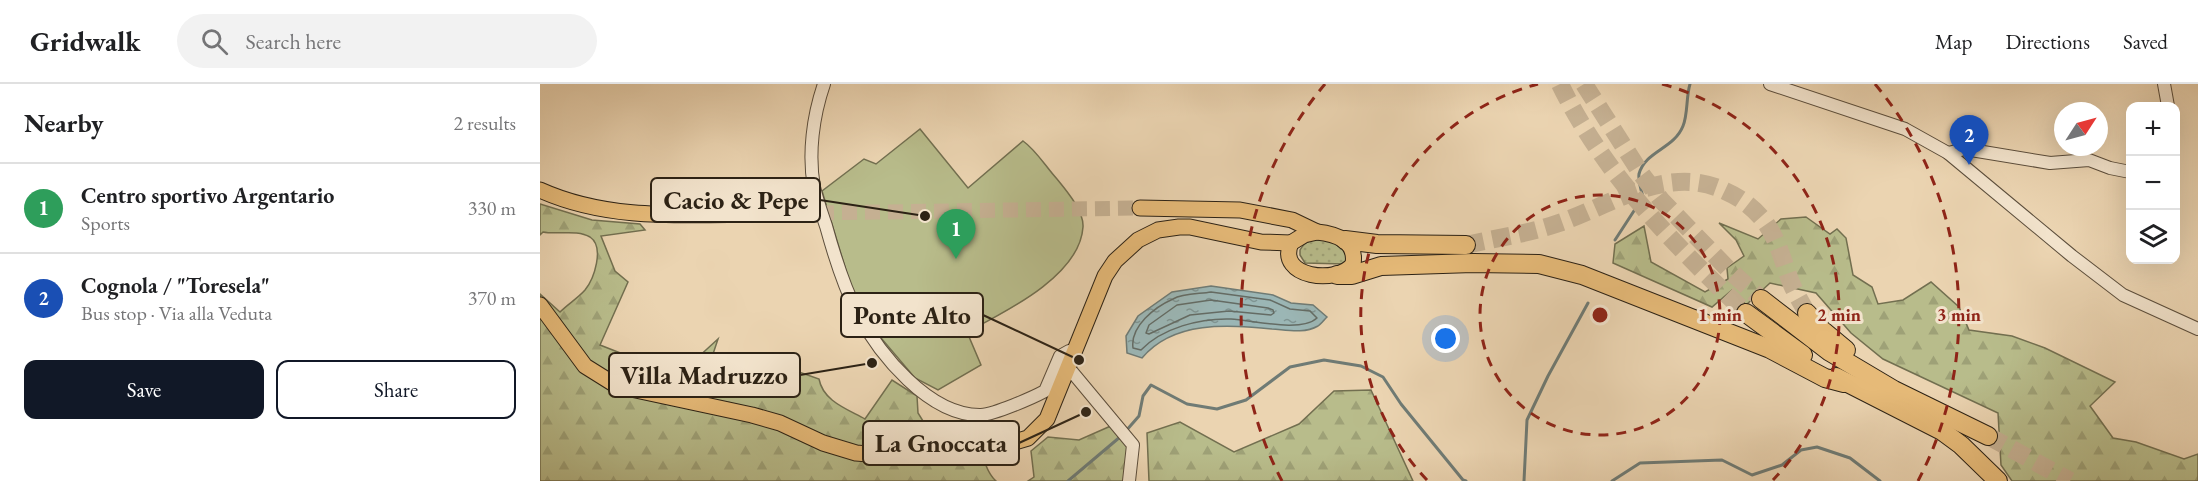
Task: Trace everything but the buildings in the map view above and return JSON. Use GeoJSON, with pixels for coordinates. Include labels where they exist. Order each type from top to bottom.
{"type":"FeatureCollection","features":[{"type":"Feature","properties":{"kind":"highway"},"geometry":{"type":"LineString","coordinates":[[1345,240],[1377,244],[1466,245]]}},
{"type":"Feature","properties":{"kind":"highway"},"geometry":{"type":"LineString","coordinates":[[1337,275],[1352,275],[1381,266],[1473,263],[1539,264],[1582,275],[1770,349],[1825,378],[1844,383]]}},
{"type":"Feature","properties":{"kind":"highway"},"geometry":{"type":"LineString","coordinates":[[1761,299],[1830,352],[1894,390],[1988,436]]}},
{"type":"Feature","properties":{"kind":"highway"},"geometry":{"type":"LineString","coordinates":[[1746,313],[1783,342],[1844,383],[1942,431],[1960,444],[1998,481]]}},
{"type":"Feature","properties":{"kind":"highway"},"geometry":{"type":"LineString","coordinates":[[1808,313],[1822,330],[1852,355],[1856,367]]}},
{"type":"Feature","properties":{"kind":"main road"},"geometry":{"type":"LineString","coordinates":[[540,190],[577,204],[630,213],[750,214]]}},
{"type":"Feature","properties":{"kind":"main road"},"geometry":{"type":"LineString","coordinates":[[1140,208],[1217,209],[1259,213],[1292,220],[1317,232],[1336,235],[1345,240],[1353,250],[1353,264],[1348,271],[1337,275],[1306,274],[1261,242]]}},
{"type":"Feature","properties":{"kind":"main road"},"geometry":{"type":"LineString","coordinates":[[1259,213],[1289,232],[1292,242],[1289,255],[1291,263]]}},
{"type":"Feature","properties":{"kind":"main road"},"geometry":{"type":"LineString","coordinates":[[540,305],[585,366],[617,386],[752,415],[780,423],[823,444],[856,453],[892,456],[1005,445],[1028,438],[1047,419],[1105,276],[1115,261],[1138,240],[1158,230],[1179,227],[1190,227],[1261,242],[1292,242],[1304,235],[1317,232]]}},
{"type":"Feature","properties":{"kind":"street"},"geometry":{"type":"LineString","coordinates":[[824,84],[813,130],[814,186],[832,249],[856,311],[869,331],[916,390],[951,408],[978,414],[996,411],[1045,391],[1060,356],[1069,351],[1070,360],[1109,416],[1130,439],[1133,449],[1129,481]]}},
{"type":"Feature","properties":{"kind":"street"},"geometry":{"type":"LineString","coordinates":[[1770,84],[1905,129],[1948,153],[2072,256],[2123,295],[2198,329]]}},
{"type":"Feature","properties":{"kind":"street"},"geometry":{"type":"LineString","coordinates":[[2164,84],[2167,102]]}},
{"type":"Feature","properties":{"kind":"street"},"geometry":{"type":"LineString","coordinates":[[1948,153],[1965,149],[2050,163],[2089,160],[2126,171]]}},
{"type":"Feature","properties":{"kind":"green space"},"geometry":{"type":"Polygon","coordinates":[[[920,129],[968,188],[1023,141],[1037,154],[1069,195],[1083,221],[1079,245],[1069,261],[1055,276],[1020,303],[967,332],[981,365],[938,390],[915,378],[870,325],[854,297],[822,191],[864,159],[876,164],[920,129]]]}},
{"type":"Feature","properties":{"kind":"green space"},"geometry":{"type":"Polygon","coordinates":[[[540,204],[592,220],[640,224],[645,230],[601,236],[615,271],[628,282],[600,345],[628,356],[684,370],[718,339],[709,366],[729,376],[785,367],[819,379],[821,387],[831,399],[865,419],[892,380],[917,396],[918,413],[931,434],[987,424],[992,440],[978,438],[987,467],[996,481],[540,481],[540,294],[560,312],[588,285],[596,263],[597,248],[590,237],[585,235],[543,232],[540,235],[540,204]]]}},
{"type":"Feature","properties":{"kind":"green space"},"geometry":{"type":"Polygon","coordinates":[[[1806,217],[1830,234],[1837,229],[1846,238],[1853,275],[1872,287],[1878,304],[1903,300],[1931,282],[1959,307],[1969,330],[2012,336],[2045,348],[2115,382],[2090,406],[2113,438],[2136,442],[2184,459],[2198,454],[2198,481],[2012,481],[2001,465],[1998,413],[1883,359],[1851,333],[1816,293],[1770,283],[1746,305],[1732,290],[1712,307],[1613,263],[1615,244],[1644,226],[1651,262],[1705,292],[1728,279],[1727,268],[1744,256],[1736,240],[1719,223],[1758,239],[1781,219],[1806,217]]]}},
{"type":"Feature","properties":{"kind":"green space"},"geometry":{"type":"Polygon","coordinates":[[[1327,238],[1350,253],[1345,264],[1305,263],[1300,255],[1302,246],[1312,240],[1327,238]]]}},
{"type":"Feature","properties":{"kind":"green space"},"geometry":{"type":"Polygon","coordinates":[[[1371,390],[1413,481],[1149,481],[1147,433],[1180,422],[1234,452],[1299,424],[1334,391],[1371,390]]]}},
{"type":"Feature","properties":{"kind":"green space"},"geometry":{"type":"Polygon","coordinates":[[[1113,425],[1130,445],[1124,481],[1028,481],[1034,477],[1031,451],[1048,437],[1079,440],[1113,425]]]}},
{"type":"Feature","properties":{"kind":"water"},"geometry":{"type":"Polygon","coordinates":[[[1211,286],[1273,295],[1291,303],[1313,305],[1327,317],[1318,326],[1301,331],[1238,326],[1202,328],[1170,337],[1155,346],[1142,358],[1127,353],[1126,336],[1138,316],[1172,292],[1211,286]]]}},
{"type":"Feature","properties":{"kind":"waterway"},"geometry":{"type":"LineString","coordinates":[[1615,240],[1643,197],[1639,176],[1642,166],[1673,140],[1683,126],[1690,84]]}},
{"type":"Feature","properties":{"kind":"waterway"},"geometry":{"type":"LineString","coordinates":[[1524,481],[1527,420],[1588,303]]}},
{"type":"Feature","properties":{"kind":"waterway"},"geometry":{"type":"LineString","coordinates":[[1125,432],[1139,416],[1143,396],[1151,385],[1187,404],[1217,409],[1246,400],[1290,367],[1324,360],[1361,366],[1383,377],[1401,404],[1466,481]]}},
{"type":"Feature","properties":{"kind":"waterway"},"geometry":{"type":"LineString","coordinates":[[1068,481],[1120,437]]}},
{"type":"Feature","properties":{"kind":"waterway"},"geometry":{"type":"LineString","coordinates":[[1612,481],[1640,463],[1722,460],[1752,475],[1782,465],[1801,450],[1817,447],[1850,458],[1880,481]]}},
{"type":"Feature","properties":{"kind":"tunnel"},"geometry":{"type":"LineString","coordinates":[[1560,84],[1578,117],[1619,179],[1668,235],[1746,313]]}},
{"type":"Feature","properties":{"kind":"tunnel"},"geometry":{"type":"LineString","coordinates":[[1584,84],[1642,175],[1661,200],[1727,268],[1761,299]]}},
{"type":"Feature","properties":{"kind":"tunnel"},"geometry":{"type":"LineString","coordinates":[[1466,245],[1545,227],[1639,190],[1661,184],[1682,182],[1703,184],[1736,197],[1752,208],[1765,222],[1777,244],[1792,285],[1807,313]]}},
{"type":"Feature","properties":{"kind":"tunnel"},"geometry":{"type":"LineString","coordinates":[[750,214],[1140,208]]}},
{"type":"Feature","properties":{"kind":"tunnel"},"geometry":{"type":"LineString","coordinates":[[1988,436],[2070,481]]}},
{"type":"Feature","properties":{"kind":"place","name":"Cognola / \"Toresela\""},"geometry":{"type":"Point","coordinates":[1969,165]}},
{"type":"Feature","properties":{"kind":"place","name":"Cacio & Pepe"},"geometry":{"type":"Point","coordinates":[925,216]}},
{"type":"Feature","properties":{"kind":"place","name":"Centro sportivo Argentario"},"geometry":{"type":"Point","coordinates":[956,259]}},
{"type":"Feature","properties":{"kind":"place","name":"Ponte Alto"},"geometry":{"type":"Point","coordinates":[1079,360]}},
{"type":"Feature","properties":{"kind":"place","name":"Villa Madruzzo"},"geometry":{"type":"Point","coordinates":[872,363]}},
{"type":"Feature","properties":{"kind":"place","name":"La Gnoccata"},"geometry":{"type":"Point","coordinates":[1086,412]}}]}
